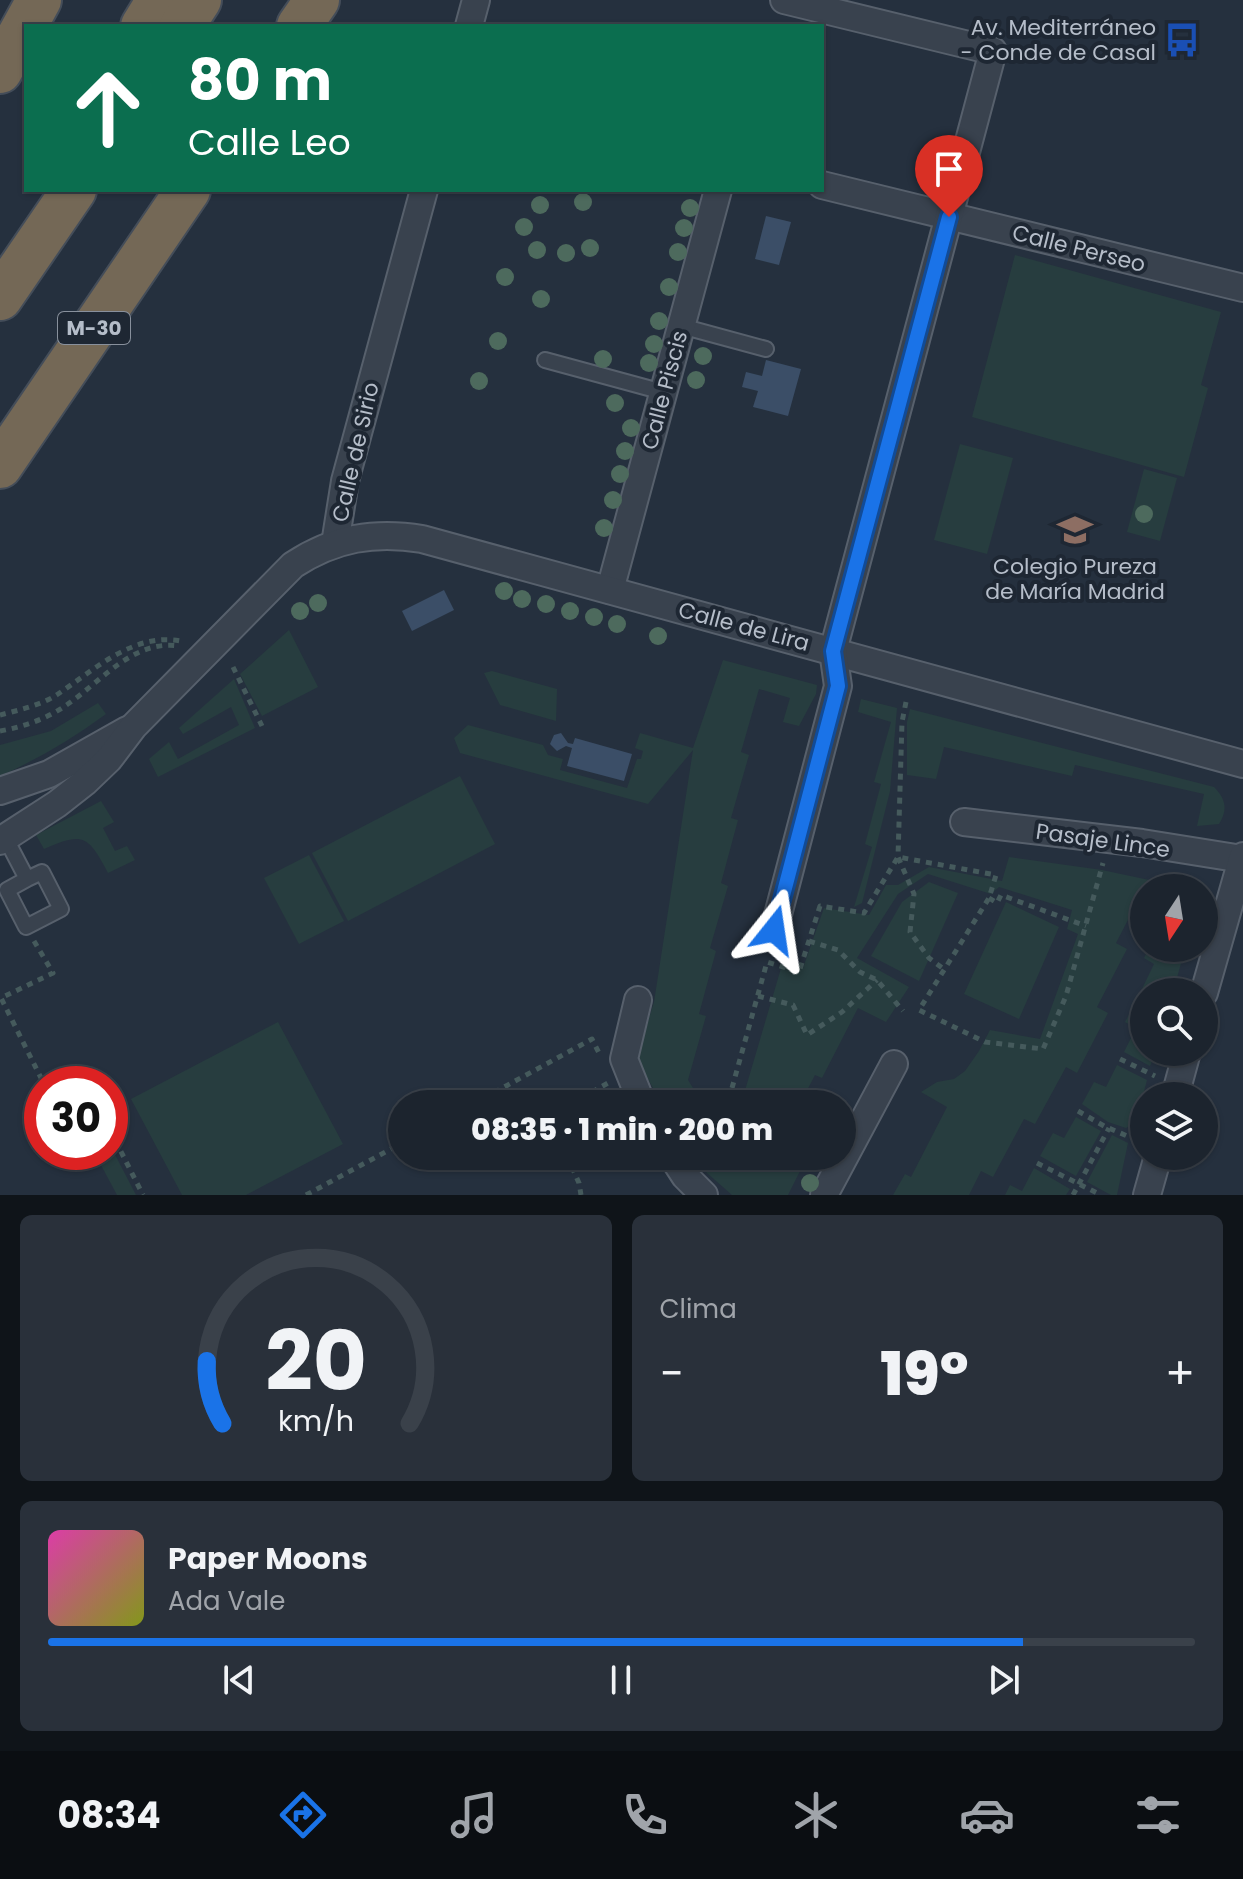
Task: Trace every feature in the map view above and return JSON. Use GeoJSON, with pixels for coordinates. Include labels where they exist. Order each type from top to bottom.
{"type":"FeatureCollection","features":[{"type":"Feature","properties":{"kind":"highway"},"geometry":{"type":"LineString","coordinates":[[26,24],[39,0]]}},
{"type":"Feature","properties":{"kind":"highway"},"geometry":{"type":"LineString","coordinates":[[42,24],[62,0]]}},
{"type":"Feature","properties":{"kind":"highway"},"geometry":{"type":"LineString","coordinates":[[144,24],[159,0]]}},
{"type":"Feature","properties":{"kind":"highway"},"geometry":{"type":"LineString","coordinates":[[183,24],[199,0]]}},
{"type":"Feature","properties":{"kind":"highway"},"geometry":{"type":"LineString","coordinates":[[300,24],[317,0]]}},
{"type":"Feature","properties":{"kind":"highway"},"geometry":{"type":"LineString","coordinates":[[0,72],[24,28]]}},
{"type":"Feature","properties":{"kind":"highway"},"geometry":{"type":"LineString","coordinates":[[0,72],[24,44]]}},
{"type":"Feature","properties":{"kind":"highway"},"geometry":{"type":"LineString","coordinates":[[0,245],[36,192]]}},
{"type":"Feature","properties":{"kind":"highway"},"geometry":{"type":"LineString","coordinates":[[0,298],[73,192]]}},
{"type":"Feature","properties":{"kind":"highway","name":"M-30"},"geometry":{"type":"LineString","coordinates":[[0,466],[187,192]]}},
{"type":"Feature","properties":{"kind":"street"},"geometry":{"type":"LineString","coordinates":[[470,24],[476,0]]}},
{"type":"Feature","properties":{"kind":"street"},"geometry":{"type":"LineString","coordinates":[[774,930],[838,686],[833,651],[993,51],[784,0]]}},
{"type":"Feature","properties":{"kind":"street","name":"Calle Perseo"},"geometry":{"type":"LineString","coordinates":[[824,186],[1243,288]]}},
{"type":"Feature","properties":{"kind":"street","name":"Calle de Sirio"},"geometry":{"type":"LineString","coordinates":[[3,839],[85,782],[109,759],[134,726],[293,565],[313,552],[335,544],[345,481],[423,192]]}},
{"type":"Feature","properties":{"kind":"street","name":"Calle Piscis"},"geometry":{"type":"LineString","coordinates":[[610,590],[717,192]]}},
{"type":"Feature","properties":{"kind":"street","name":"Calle de Lira"},"geometry":{"type":"LineString","coordinates":[[335,544],[378,534],[422,539],[1243,764]]}},
{"type":"Feature","properties":{"kind":"street","name":"Calle de Sirio"},"geometry":{"type":"LineString","coordinates":[[0,791],[49,774],[134,726]]}},
{"type":"Feature","properties":{"kind":"street","name":"Pasaje Lince"},"geometry":{"type":"LineString","coordinates":[[964,822],[1242,857]]}},
{"type":"Feature","properties":{"kind":"street"},"geometry":{"type":"LineString","coordinates":[[1208,978],[1242,857]]}},
{"type":"Feature","properties":{"kind":"street"},"geometry":{"type":"LineString","coordinates":[[636,1090],[624,1059],[638,1000]]}},
{"type":"Feature","properties":{"kind":"street"},"geometry":{"type":"LineString","coordinates":[[824,1195],[894,1064]]}},
{"type":"Feature","properties":{"kind":"street"},"geometry":{"type":"LineString","coordinates":[[681,1170],[704,1195]]}},
{"type":"Feature","properties":{"kind":"street"},"geometry":{"type":"LineString","coordinates":[[1147,1195],[1148,1170]]}},
{"type":"Feature","properties":{"kind":"lane"},"geometry":{"type":"LineString","coordinates":[[681,326],[766,349]]}},
{"type":"Feature","properties":{"kind":"lane"},"geometry":{"type":"LineString","coordinates":[[545,360],[663,392]]}},
{"type":"Feature","properties":{"kind":"lane"},"geometry":{"type":"LineString","coordinates":[[3,839],[27,879]]}},
{"type":"Feature","properties":{"kind":"lane"},"geometry":{"type":"LineString","coordinates":[[42,872],[61,909],[26,927],[7,890],[27,879],[42,872]]}},
{"type":"Feature","properties":{"kind":"path"},"geometry":{"type":"LineString","coordinates":[[0,715],[57,695],[92,668],[140,645],[157,640],[179,643],[151,648],[132,656],[64,707],[30,723],[0,731]]}},
{"type":"Feature","properties":{"kind":"path"},"geometry":{"type":"LineString","coordinates":[[233,667],[262,726]]}},
{"type":"Feature","properties":{"kind":"path"},"geometry":{"type":"LineString","coordinates":[[906,702],[902,722],[898,857],[914,894],[910,932],[929,958],[945,970]]}},
{"type":"Feature","properties":{"kind":"path"},"geometry":{"type":"LineString","coordinates":[[898,857],[996,875],[989,898],[919,1010],[985,1042],[1043,1049],[1066,996],[1105,858]]}},
{"type":"Feature","properties":{"kind":"path"},"geometry":{"type":"LineString","coordinates":[[732,1088],[767,962],[799,972],[820,906],[864,913],[898,857]]}},
{"type":"Feature","properties":{"kind":"path"},"geometry":{"type":"LineString","coordinates":[[989,898],[997,903],[1001,895],[1086,926]]}},
{"type":"Feature","properties":{"kind":"path"},"geometry":{"type":"LineString","coordinates":[[26,927],[53,973],[1,998],[35,1066]]}},
{"type":"Feature","properties":{"kind":"path"},"geometry":{"type":"LineString","coordinates":[[809,941],[838,950],[860,972],[877,980],[903,1011]]}},
{"type":"Feature","properties":{"kind":"path"},"geometry":{"type":"LineString","coordinates":[[758,996],[793,1005],[807,1035],[842,1012],[877,980]]}},
{"type":"Feature","properties":{"kind":"path"},"geometry":{"type":"LineString","coordinates":[[499,1090],[592,1039],[605,1067]]}},
{"type":"Feature","properties":{"kind":"path"},"geometry":{"type":"LineString","coordinates":[[1120,1059],[1156,1077]]}},
{"type":"Feature","properties":{"kind":"path"},"geometry":{"type":"LineString","coordinates":[[595,1090],[611,1081],[616,1090]]}},
{"type":"Feature","properties":{"kind":"path"},"geometry":{"type":"LineString","coordinates":[[1078,1111],[1130,1139]]}},
{"type":"Feature","properties":{"kind":"path"},"geometry":{"type":"LineString","coordinates":[[1073,1195],[1109,1128]]}},
{"type":"Feature","properties":{"kind":"path"},"geometry":{"type":"LineString","coordinates":[[306,1195],[388,1151]]}},
{"type":"Feature","properties":{"kind":"path"},"geometry":{"type":"LineString","coordinates":[[1037,1163],[1101,1195]]}},
{"type":"Feature","properties":{"kind":"path"},"geometry":{"type":"LineString","coordinates":[[128,1165],[143,1195]]}},
{"type":"Feature","properties":{"kind":"path"},"geometry":{"type":"LineString","coordinates":[[573,1170],[581,1195]]}},
{"type":"Feature","properties":{"kind":"green space"},"geometry":{"type":"Polygon","coordinates":[[[1015,255],[1221,312],[1201,385],[1208,388],[1184,477],[972,417],[1015,255]]]}},
{"type":"Feature","properties":{"kind":"green space"},"geometry":{"type":"Polygon","coordinates":[[[960,444],[1013,458],[987,554],[934,540],[960,444]]]}},
{"type":"Feature","properties":{"kind":"green space"},"geometry":{"type":"Polygon","coordinates":[[[1144,469],[1177,478],[1160,541],[1127,532],[1144,469]]]}},
{"type":"Feature","properties":{"kind":"green space"},"geometry":{"type":"Polygon","coordinates":[[[289,630],[318,687],[262,716],[240,674],[289,630]]]}},
{"type":"Feature","properties":{"kind":"green space"},"geometry":{"type":"Polygon","coordinates":[[[723,660],[817,685],[816,694],[799,726],[783,722],[790,698],[759,689],[741,752],[749,755],[731,818],[738,820],[721,883],[728,886],[710,948],[716,951],[699,1014],[706,1016],[688,1080],[694,1090],[654,1090],[639,1063],[638,1054],[654,1002],[693,750],[648,804],[460,753],[454,738],[468,725],[543,745],[548,755],[563,759],[560,770],[627,788],[643,751],[635,748],[640,733],[693,748],[723,660]]]}},
{"type":"Feature","properties":{"kind":"green space"},"geometry":{"type":"Polygon","coordinates":[[[492,671],[557,689],[556,721],[500,705],[484,673],[492,671]]]}},
{"type":"Feature","properties":{"kind":"green space"},"geometry":{"type":"Polygon","coordinates":[[[234,679],[255,728],[158,777],[149,759],[169,742],[178,759],[239,725],[231,707],[183,734],[179,728],[234,679]]]}},
{"type":"Feature","properties":{"kind":"green space"},"geometry":{"type":"Polygon","coordinates":[[[861,699],[897,708],[890,791],[862,903],[854,907],[872,847],[865,844],[881,784],[874,782],[891,722],[858,712],[861,699]]]}},
{"type":"Feature","properties":{"kind":"green space"},"geometry":{"type":"Polygon","coordinates":[[[98,703],[106,714],[54,748],[0,776],[0,745],[51,731],[98,703]]]}},
{"type":"Feature","properties":{"kind":"green space"},"geometry":{"type":"Polygon","coordinates":[[[910,709],[1214,787],[1223,800],[1224,814],[1219,824],[1197,826],[1204,794],[1075,765],[1072,776],[944,747],[936,779],[907,775],[907,722],[910,709]]]}},
{"type":"Feature","properties":{"kind":"green space"},"geometry":{"type":"Polygon","coordinates":[[[460,776],[495,844],[348,921],[312,853],[460,776]]]}},
{"type":"Feature","properties":{"kind":"green space"},"geometry":{"type":"Polygon","coordinates":[[[101,801],[114,822],[103,828],[115,851],[127,846],[135,860],[108,873],[95,851],[83,840],[68,840],[44,849],[36,835],[101,801]]]}},
{"type":"Feature","properties":{"kind":"green space"},"geometry":{"type":"Polygon","coordinates":[[[309,855],[344,921],[299,944],[264,878],[309,855]]]}},
{"type":"Feature","properties":{"kind":"green space"},"geometry":{"type":"Polygon","coordinates":[[[1009,857],[1130,876],[1130,916],[1116,943],[1127,949],[1097,1007],[1108,1013],[1077,1073],[1066,1067],[1035,1124],[1024,1119],[993,1177],[981,1171],[969,1195],[893,1195],[905,1174],[911,1177],[947,1107],[921,1092],[937,1082],[954,1079],[965,1071],[990,1030],[1040,1039],[1078,934],[1067,929],[1072,910],[999,887],[991,894],[928,874],[898,894],[857,958],[909,987],[886,1022],[858,1008],[822,1078],[815,1075],[807,1090],[745,1090],[782,965],[795,970],[797,967],[803,968],[824,908],[869,915],[886,885],[898,885],[929,867],[1002,881],[1009,857]]]}},
{"type":"Feature","properties":{"kind":"green space"},"geometry":{"type":"Polygon","coordinates":[[[929,882],[958,893],[919,981],[871,956],[902,902],[929,882]]]}},
{"type":"Feature","properties":{"kind":"green space"},"geometry":{"type":"Polygon","coordinates":[[[1006,902],[1059,927],[1019,1019],[964,994],[1006,902]]]}},
{"type":"Feature","properties":{"kind":"green space"},"geometry":{"type":"Polygon","coordinates":[[[1151,962],[1181,962],[1177,978],[1147,978],[1154,964],[1151,962]]]}},
{"type":"Feature","properties":{"kind":"green space"},"geometry":{"type":"Polygon","coordinates":[[[278,1022],[343,1144],[246,1195],[182,1195],[131,1099],[278,1022]]]}},
{"type":"Feature","properties":{"kind":"green space"},"geometry":{"type":"Polygon","coordinates":[[[1130,1040],[1130,1055],[1124,1052],[1130,1040]]]}},
{"type":"Feature","properties":{"kind":"green space"},"geometry":{"type":"Polygon","coordinates":[[[1117,1065],[1147,1080],[1130,1082],[1130,1126],[1126,1128],[1108,1122],[1082,1104],[1094,1082],[1106,1087],[1117,1065]]]}},
{"type":"Feature","properties":{"kind":"green space"},"geometry":{"type":"Polygon","coordinates":[[[1076,1117],[1101,1131],[1076,1176],[1040,1156],[1053,1133],[1064,1138],[1076,1117]]]}},
{"type":"Feature","properties":{"kind":"green space"},"geometry":{"type":"Polygon","coordinates":[[[1112,1135],[1128,1143],[1117,1195],[1087,1182],[1112,1135]]]}},
{"type":"Feature","properties":{"kind":"green space"},"geometry":{"type":"Polygon","coordinates":[[[1034,1168],[1070,1189],[1066,1195],[1005,1195],[1010,1185],[1022,1191],[1034,1168]]]}},
{"type":"Feature","properties":{"kind":"green space"},"geometry":{"type":"Polygon","coordinates":[[[104,1170],[123,1170],[136,1195],[117,1195],[104,1170]]]}},
{"type":"Feature","properties":{"kind":"green space"},"geometry":{"type":"Polygon","coordinates":[[[705,1170],[800,1170],[788,1195],[732,1195],[705,1170]]]}},
{"type":"Feature","properties":{"kind":"water"},"geometry":{"type":"Polygon","coordinates":[[[766,216],[791,222],[779,265],[755,259],[766,216]]]}},
{"type":"Feature","properties":{"kind":"water"},"geometry":{"type":"Polygon","coordinates":[[[766,360],[801,369],[788,416],[753,407],[758,391],[742,387],[746,372],[762,376],[766,360]]]}},
{"type":"Feature","properties":{"kind":"water"},"geometry":{"type":"Polygon","coordinates":[[[444,590],[454,610],[412,631],[402,611],[444,590]]]}},
{"type":"Feature","properties":{"kind":"water"},"geometry":{"type":"Polygon","coordinates":[[[561,733],[568,743],[573,744],[575,738],[632,754],[624,781],[567,766],[572,748],[566,746],[557,751],[550,744],[554,735],[561,733]]]}},
{"type":"Feature","properties":{"kind":"place","name":"Av. Mediterráneo - Conde de Casal"},"geometry":{"type":"Point","coordinates":[1182,40]}},
{"type":"Feature","properties":{"kind":"place","name":"Colegio Pureza de María Madrid"},"geometry":{"type":"Point","coordinates":[1075,530]}},
{"type":"Feature","properties":{"kind":"route"},"geometry":{"type":"LineString","coordinates":[[774,930],[838,686],[833,651],[949,217]]}}]}
